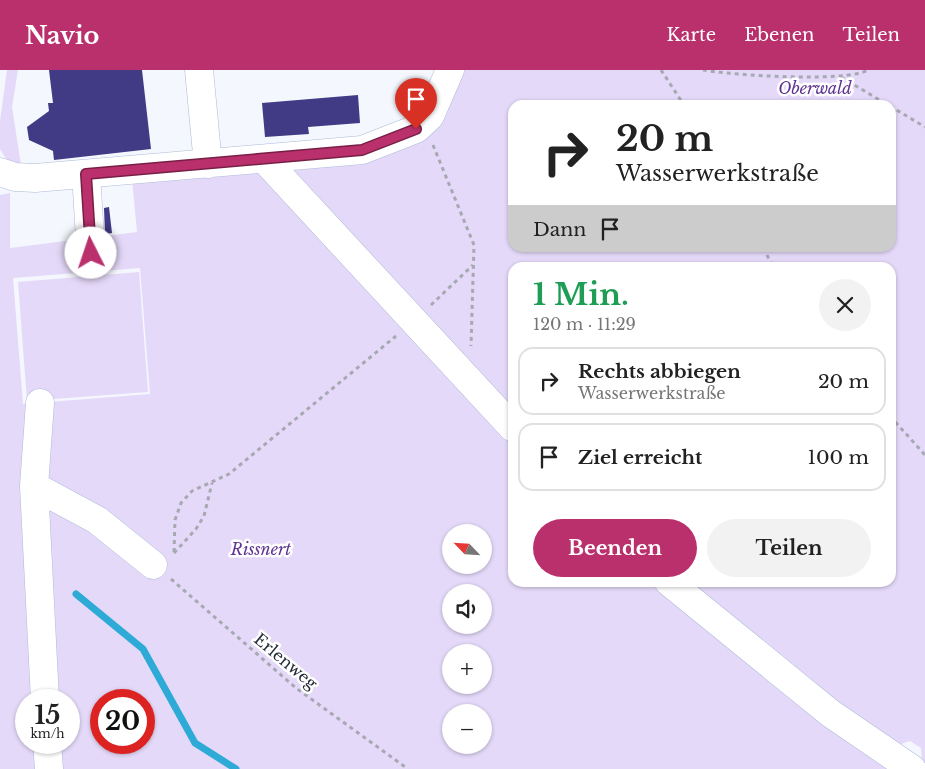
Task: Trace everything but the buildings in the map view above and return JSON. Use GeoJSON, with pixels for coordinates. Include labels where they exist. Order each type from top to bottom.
{"type":"FeatureCollection","features":[{"type":"Feature","properties":{"kind":"lane"},"geometry":{"type":"LineString","coordinates":[[199,70],[208,164]]}},
{"type":"Feature","properties":{"kind":"lane"},"geometry":{"type":"LineString","coordinates":[[13,177],[86,174],[362,150],[416,129],[430,116],[450,70]]}},
{"type":"Feature","properties":{"kind":"lane"},"geometry":{"type":"LineString","coordinates":[[264,159],[508,423]]}},
{"type":"Feature","properties":{"kind":"lane"},"geometry":{"type":"LineString","coordinates":[[86,174],[91,253]]}},
{"type":"Feature","properties":{"kind":"lane"},"geometry":{"type":"LineString","coordinates":[[40,403],[34,486],[44,689]]}},
{"type":"Feature","properties":{"kind":"lane"},"geometry":{"type":"LineString","coordinates":[[34,486],[96,520],[169,565]]}},
{"type":"Feature","properties":{"kind":"lane"},"geometry":{"type":"LineString","coordinates":[[675,587],[726,631],[830,714],[912,769]]}},
{"type":"Feature","properties":{"kind":"lane"},"geometry":{"type":"LineString","coordinates":[[48,754],[49,769]]}},
{"type":"Feature","properties":{"kind":"path"},"geometry":{"type":"LineString","coordinates":[[661,70],[681,100]]}},
{"type":"Feature","properties":{"kind":"path"},"geometry":{"type":"LineString","coordinates":[[703,70],[725,74],[841,77],[868,70]]}},
{"type":"Feature","properties":{"kind":"path"},"geometry":{"type":"LineString","coordinates":[[841,77],[879,100]]}},
{"type":"Feature","properties":{"kind":"path"},"geometry":{"type":"LineString","coordinates":[[896,110],[925,128]]}},
{"type":"Feature","properties":{"kind":"path"},"geometry":{"type":"LineString","coordinates":[[416,129],[433,145],[474,245],[470,381]]}},
{"type":"Feature","properties":{"kind":"path"},"geometry":{"type":"LineString","coordinates":[[169,565],[175,520],[181,503],[192,491],[229,474],[414,321],[473,265]]}},
{"type":"Feature","properties":{"kind":"path"},"geometry":{"type":"LineString","coordinates":[[896,423],[925,455]]}},
{"type":"Feature","properties":{"kind":"path"},"geometry":{"type":"LineString","coordinates":[[169,565],[204,516],[212,483]]}},
{"type":"Feature","properties":{"kind":"path","name":"Erlenweg"},"geometry":{"type":"LineString","coordinates":[[169,565],[296,688],[408,769]]}},
{"type":"Feature","properties":{"kind":"green space"},"geometry":{"type":"Polygon","coordinates":[[[7,70],[18,70],[12,107],[21,165],[8,162],[0,149],[0,121],[7,70]]]}},
{"type":"Feature","properties":{"kind":"green space","name":"Rissnert"},"geometry":{"type":"Polygon","coordinates":[[[438,70],[925,70],[925,769],[922,765],[921,748],[910,741],[895,746],[684,587],[896,587],[896,262],[508,262],[508,587],[663,587],[902,769],[0,769],[0,195],[10,193],[10,248],[137,232],[132,179],[363,141],[395,127],[435,85],[438,70]],[[140,268],[13,278],[23,404],[150,394],[140,268]]]}},
{"type":"Feature","properties":{"kind":"green space"},"geometry":{"type":"Polygon","coordinates":[[[139,272],[148,392],[27,401],[18,282],[139,272]]]}},
{"type":"Feature","properties":{"kind":"waterway"},"geometry":{"type":"LineString","coordinates":[[76,594],[143,649],[195,743],[236,769]]}},
{"type":"Feature","properties":{"kind":"route"},"geometry":{"type":"LineString","coordinates":[[91,253],[86,174],[362,150],[416,129]]}},
{"type":"Feature","properties":{"kind":"park label","name":"Oberwald"},"geometry":{"type":"Point","coordinates":[815,88]}}]}
